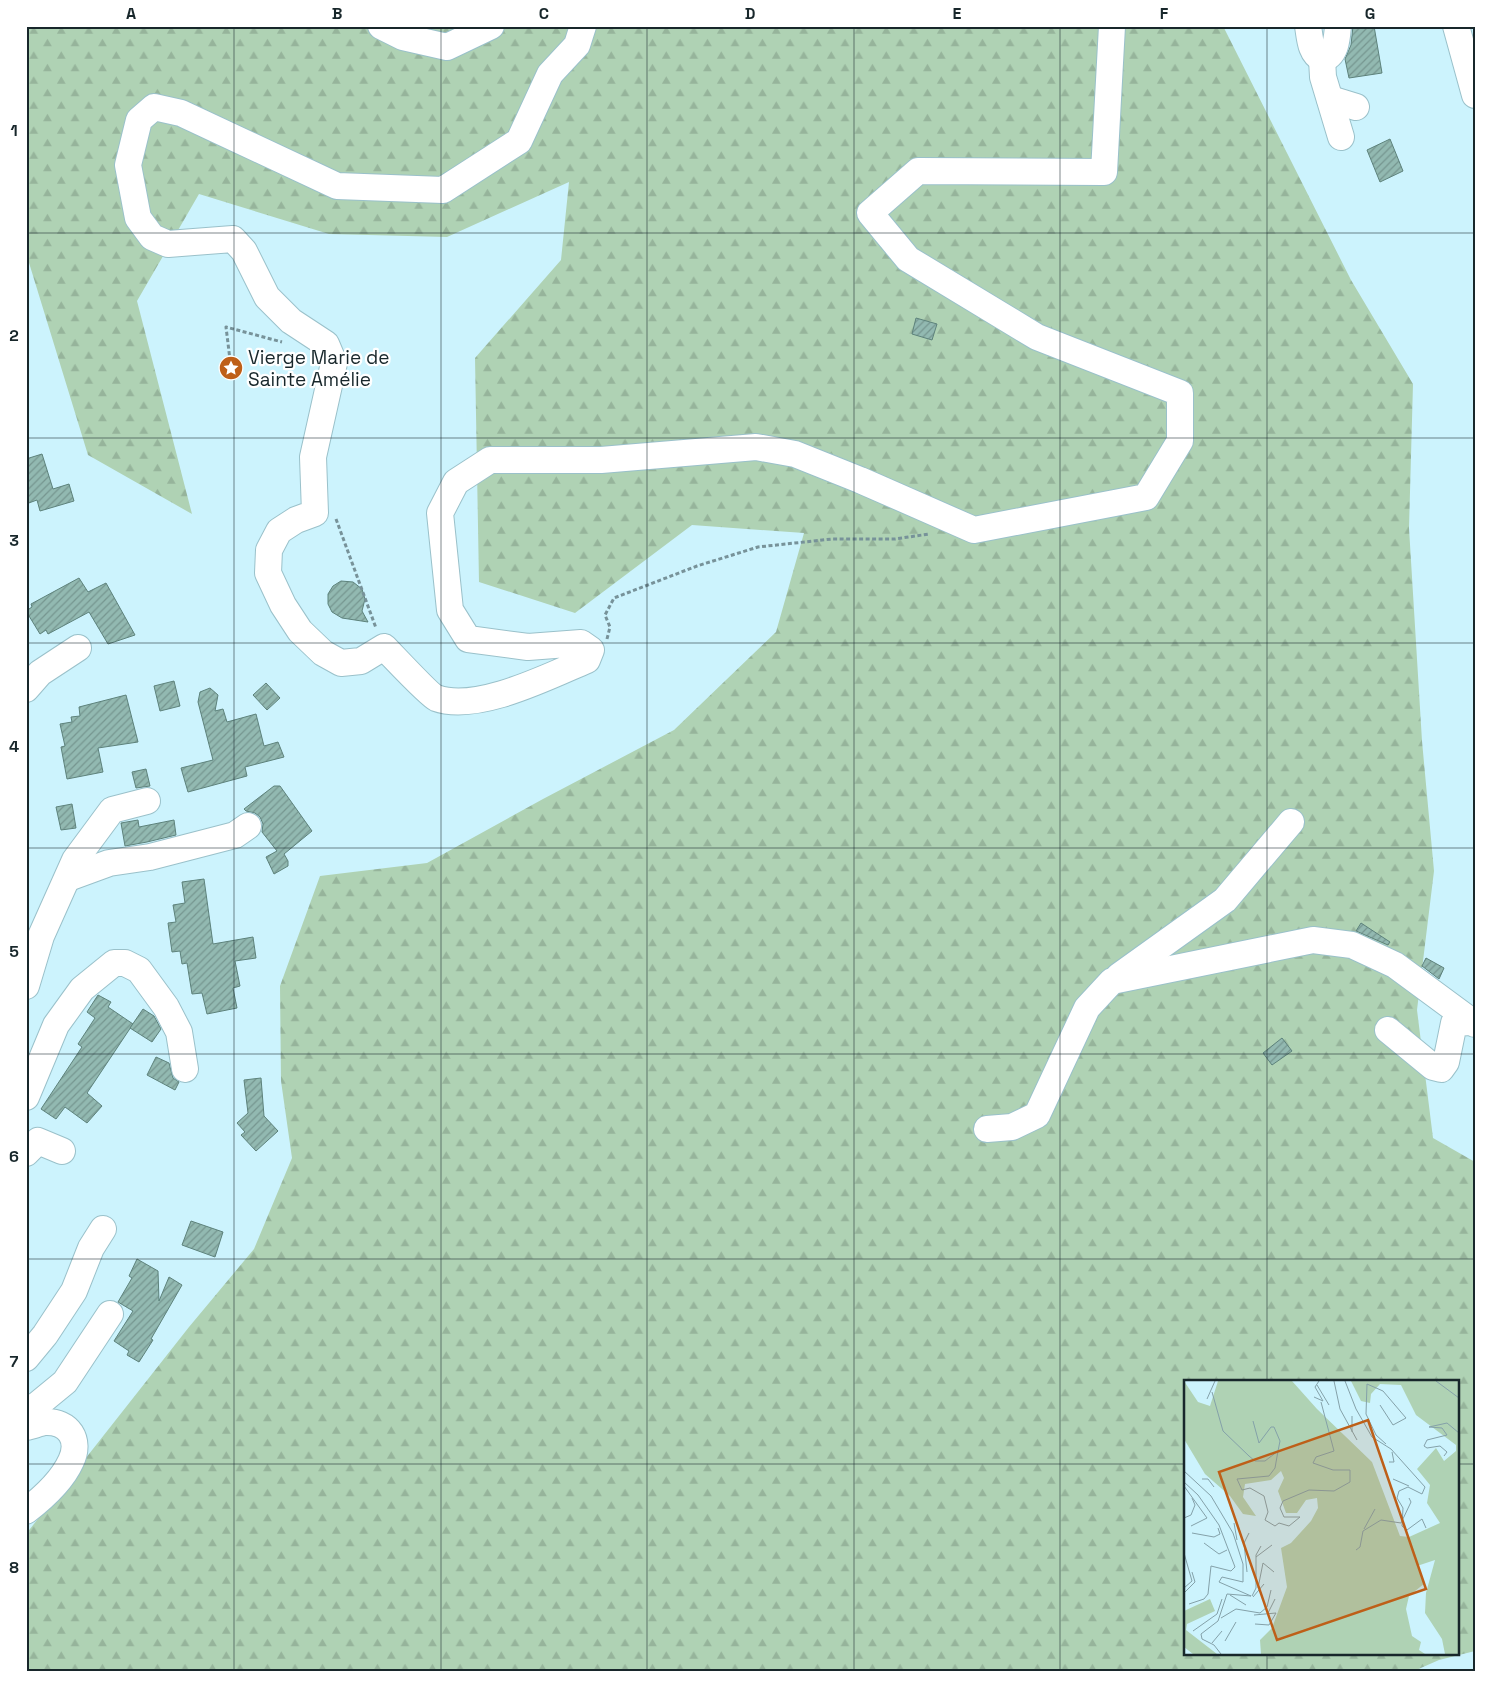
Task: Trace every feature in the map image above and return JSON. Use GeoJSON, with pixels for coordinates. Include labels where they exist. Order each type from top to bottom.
{"type":"FeatureCollection","features":[{"type":"Feature","properties":{"kind":"street"},"geometry":{"type":"LineString","coordinates":[[380,26],[403,37],[447,47],[491,26]]}},
{"type":"Feature","properties":{"kind":"street"},"geometry":{"type":"LineString","coordinates":[[583,26],[577,45],[550,74],[519,141],[442,190],[337,186],[180,113],[154,107],[140,120],[128,165],[138,218],[152,237],[168,244],[233,239],[244,251],[267,297],[291,321],[326,344],[334,363],[313,457],[324,512],[296,520],[279,531],[269,550],[268,573],[283,605],[300,631],[323,653],[341,663],[361,661],[384,647],[435,698],[463,702],[488,698],[587,660],[591,650],[582,643],[528,647],[468,639],[450,610],[440,513],[456,482],[490,460],[601,460],[756,447],[795,454],[974,530],[1146,497],[1180,441],[1180,393],[1037,337],[908,259],[870,213],[918,170],[1104,172],[1112,26]]}},
{"type":"Feature","properties":{"kind":"street"},"geometry":{"type":"LineString","coordinates":[[1308,26],[1313,50],[1316,56],[1322,59],[1327,58],[1333,52],[1338,26]]}},
{"type":"Feature","properties":{"kind":"street"},"geometry":{"type":"LineString","coordinates":[[1456,26],[1475,95]]}},
{"type":"Feature","properties":{"kind":"street"},"geometry":{"type":"LineString","coordinates":[[1322,59],[1323,77],[1341,137]]}},
{"type":"Feature","properties":{"kind":"street"},"geometry":{"type":"LineString","coordinates":[[1330,99],[1356,107]]}},
{"type":"Feature","properties":{"kind":"street"},"geometry":{"type":"LineString","coordinates":[[26,689],[40,673],[78,648]]}},
{"type":"Feature","properties":{"kind":"street"},"geometry":{"type":"LineString","coordinates":[[26,986],[41,936],[75,860],[112,810],[147,802]]}},
{"type":"Feature","properties":{"kind":"street"},"geometry":{"type":"LineString","coordinates":[[987,1129],[1012,1127],[1037,1115],[1087,1008],[1112,981],[1225,900],[1291,822]]}},
{"type":"Feature","properties":{"kind":"street"},"geometry":{"type":"LineString","coordinates":[[68,878],[109,863],[150,857],[235,835],[248,826]]}},
{"type":"Feature","properties":{"kind":"street"},"geometry":{"type":"LineString","coordinates":[[1112,981],[1313,940],[1352,945],[1394,965],[1473,1023]]}},
{"type":"Feature","properties":{"kind":"street"},"geometry":{"type":"LineString","coordinates":[[26,1097],[56,1026],[82,989],[114,963],[125,963],[139,970],[166,1007],[179,1032],[185,1069]]}},
{"type":"Feature","properties":{"kind":"street"},"geometry":{"type":"LineString","coordinates":[[1388,1030],[1433,1067],[1441,1069],[1446,1062],[1454,1023],[1473,1023]]}},
{"type":"Feature","properties":{"kind":"street"},"geometry":{"type":"LineString","coordinates":[[26,1153],[38,1141],[62,1151]]}},
{"type":"Feature","properties":{"kind":"street"},"geometry":{"type":"LineString","coordinates":[[26,1358],[45,1335],[74,1290],[91,1248],[103,1229]]}},
{"type":"Feature","properties":{"kind":"street"},"geometry":{"type":"LineString","coordinates":[[26,1411],[37,1405],[66,1382],[110,1314]]}},
{"type":"Feature","properties":{"kind":"street"},"geometry":{"type":"LineString","coordinates":[[26,1427],[45,1422],[68,1428],[73,1436],[75,1446],[71,1461],[58,1481],[26,1510]]}},
{"type":"Feature","properties":{"kind":"path"},"geometry":{"type":"LineString","coordinates":[[231,368],[226,327],[283,343]]}},
{"type":"Feature","properties":{"kind":"path"},"geometry":{"type":"LineString","coordinates":[[324,512],[384,647]]}},
{"type":"Feature","properties":{"kind":"path"},"geometry":{"type":"LineString","coordinates":[[591,650],[605,644],[609,636],[610,627],[606,615],[614,598],[697,566],[758,547],[832,539],[895,539],[937,533]]}},
{"type":"Feature","properties":{"kind":"green space"},"geometry":{"type":"Polygon","coordinates":[[[26,26],[1223,26],[1351,280],[1413,384],[1409,528],[1422,741],[1434,871],[1417,1010],[1433,1138],[1475,1162],[1475,1651],[1439,1660],[1414,1671],[26,1671],[26,1534],[189,1327],[254,1249],[292,1158],[281,1081],[280,986],[320,876],[427,863],[674,730],[776,632],[804,533],[692,525],[575,613],[479,582],[475,358],[561,260],[569,182],[447,237],[329,234],[199,194],[137,301],[192,514],[88,455],[26,253],[26,26]]]}},
{"type":"Feature","properties":{"kind":"building"},"geometry":{"type":"Polygon","coordinates":[[[1353,26],[1374,26],[1382,73],[1349,78],[1345,59],[1351,45],[1353,26]]]}},
{"type":"Feature","properties":{"kind":"building"},"geometry":{"type":"Polygon","coordinates":[[[1390,139],[1403,171],[1380,182],[1367,150],[1390,139]]]}},
{"type":"Feature","properties":{"kind":"building"},"geometry":{"type":"Polygon","coordinates":[[[916,318],[937,324],[932,340],[912,334],[916,318]]]}},
{"type":"Feature","properties":{"kind":"building"},"geometry":{"type":"Polygon","coordinates":[[[42,454],[53,489],[69,484],[74,501],[40,511],[37,500],[26,504],[26,459],[42,454]]]}},
{"type":"Feature","properties":{"kind":"building"},"geometry":{"type":"Polygon","coordinates":[[[79,578],[88,592],[106,583],[135,635],[108,644],[89,612],[48,634],[46,630],[40,634],[26,611],[32,607],[31,604],[79,578]]]}},
{"type":"Feature","properties":{"kind":"building"},"geometry":{"type":"Polygon","coordinates":[[[341,581],[353,582],[362,589],[365,599],[362,611],[368,622],[342,618],[332,612],[328,604],[328,594],[333,586],[341,581]]]}},
{"type":"Feature","properties":{"kind":"building"},"geometry":{"type":"Polygon","coordinates":[[[174,681],[180,706],[160,711],[154,686],[174,681]]]}},
{"type":"Feature","properties":{"kind":"building"},"geometry":{"type":"Polygon","coordinates":[[[266,683],[280,698],[267,710],[253,695],[266,683]]]}},
{"type":"Feature","properties":{"kind":"building"},"geometry":{"type":"Polygon","coordinates":[[[210,688],[218,695],[215,711],[223,709],[227,722],[256,714],[264,746],[278,742],[284,757],[245,767],[247,776],[188,792],[181,768],[213,760],[198,702],[200,692],[210,688]]]}},
{"type":"Feature","properties":{"kind":"building"},"geometry":{"type":"Polygon","coordinates":[[[126,695],[138,742],[98,748],[103,772],[67,779],[61,747],[65,746],[60,724],[72,722],[71,717],[80,716],[79,707],[126,695]]]}},
{"type":"Feature","properties":{"kind":"building"},"geometry":{"type":"Polygon","coordinates":[[[146,769],[150,786],[136,788],[132,772],[146,769]]]}},
{"type":"Feature","properties":{"kind":"building"},"geometry":{"type":"Polygon","coordinates":[[[274,786],[280,786],[312,831],[284,854],[288,861],[288,866],[274,874],[266,857],[277,851],[262,832],[263,824],[260,817],[244,809],[274,786]]]}},
{"type":"Feature","properties":{"kind":"building"},"geometry":{"type":"Polygon","coordinates":[[[72,804],[76,828],[61,830],[56,807],[72,804]]]}},
{"type":"Feature","properties":{"kind":"building"},"geometry":{"type":"Polygon","coordinates":[[[138,820],[139,827],[174,820],[176,835],[125,846],[121,823],[138,820]]]}},
{"type":"Feature","properties":{"kind":"building"},"geometry":{"type":"Polygon","coordinates":[[[204,879],[213,944],[253,937],[256,958],[235,961],[240,986],[233,988],[237,1008],[207,1014],[202,993],[192,994],[187,963],[182,964],[180,951],[172,952],[168,923],[176,922],[173,905],[185,903],[182,882],[204,879]]]}},
{"type":"Feature","properties":{"kind":"building"},"geometry":{"type":"Polygon","coordinates":[[[1361,923],[1390,942],[1388,945],[1356,931],[1361,923]]]}},
{"type":"Feature","properties":{"kind":"building"},"geometry":{"type":"Polygon","coordinates":[[[1426,958],[1444,968],[1439,979],[1422,966],[1426,958]]]}},
{"type":"Feature","properties":{"kind":"building"},"geometry":{"type":"Polygon","coordinates":[[[98,995],[111,1002],[108,1007],[133,1024],[87,1093],[102,1106],[87,1123],[65,1107],[56,1119],[41,1109],[82,1047],[78,1044],[95,1018],[87,1012],[98,995]]]}},
{"type":"Feature","properties":{"kind":"building"},"geometry":{"type":"Polygon","coordinates":[[[143,1009],[154,1016],[161,1029],[152,1042],[130,1028],[143,1009]]]}},
{"type":"Feature","properties":{"kind":"building"},"geometry":{"type":"Polygon","coordinates":[[[1282,1038],[1292,1051],[1272,1065],[1263,1053],[1282,1038]]]}},
{"type":"Feature","properties":{"kind":"building"},"geometry":{"type":"Polygon","coordinates":[[[156,1057],[169,1063],[173,1078],[179,1082],[175,1090],[147,1075],[156,1057]]]}},
{"type":"Feature","properties":{"kind":"building"},"geometry":{"type":"Polygon","coordinates":[[[261,1078],[264,1116],[278,1131],[256,1151],[241,1135],[245,1132],[237,1123],[248,1113],[244,1080],[261,1078]]]}},
{"type":"Feature","properties":{"kind":"building"},"geometry":{"type":"Polygon","coordinates":[[[191,1221],[223,1232],[215,1257],[182,1245],[191,1221]]]}},
{"type":"Feature","properties":{"kind":"building"},"geometry":{"type":"Polygon","coordinates":[[[137,1259],[158,1271],[159,1301],[169,1277],[182,1285],[139,1362],[127,1355],[129,1351],[114,1341],[133,1311],[118,1302],[132,1278],[129,1276],[137,1259]]]}},
{"type":"Feature","properties":{"kind":"place","name":"Vierge Marie de Sainte Amélie"},"geometry":{"type":"Point","coordinates":[231,368]}}]}
